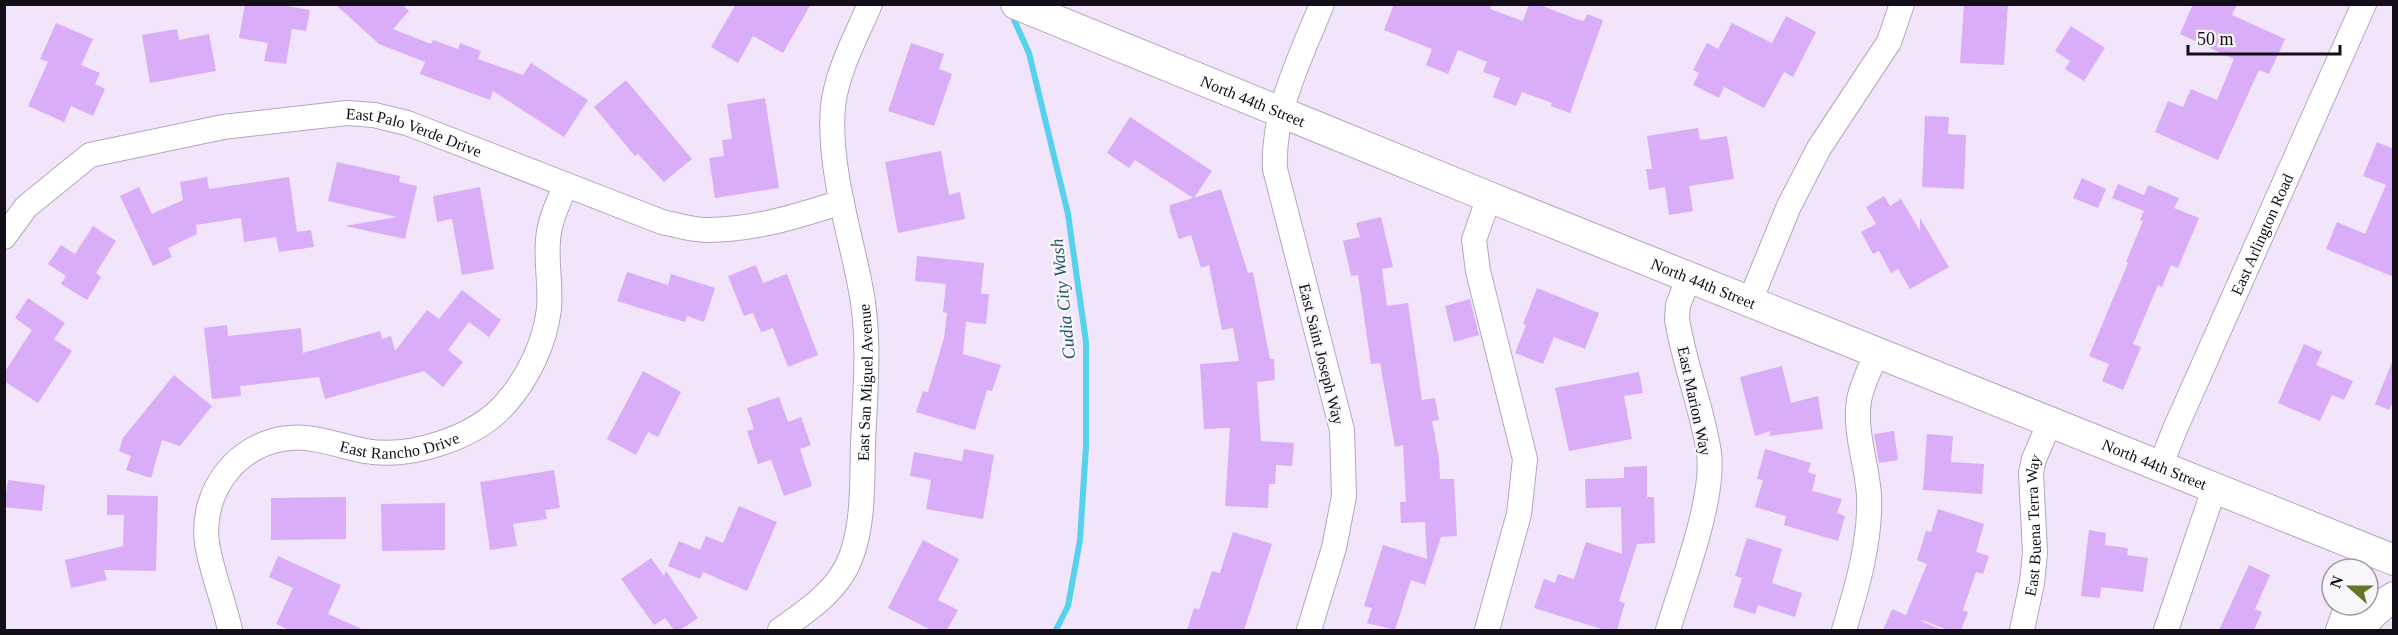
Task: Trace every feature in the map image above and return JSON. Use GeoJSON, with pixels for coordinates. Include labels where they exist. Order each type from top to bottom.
{"type":"FeatureCollection","features":[{"type":"Feature","properties":{"kind":"main road","name":"North 44th Street"},"geometry":{"type":"LineString","coordinates":[[1016,4],[2214,489],[2367,557]]}},
{"type":"Feature","properties":{"kind":"main road"},"geometry":{"type":"LineString","coordinates":[[2360,630],[2379,607],[2394,597]]}},
{"type":"Feature","properties":{"kind":"street","name":"East San Miguel Avenue"},"geometry":{"type":"LineString","coordinates":[[780,630],[812,608],[841,576],[852,556],[858,525],[867,376],[866,331],[861,288],[835,167],[833,107],[840,74],[870,4]]}},
{"type":"Feature","properties":{"kind":"street","name":"East Saint Joseph Way"},"geometry":{"type":"LineString","coordinates":[[1309,630],[1334,548],[1344,495],[1342,430],[1275,169],[1274,151],[1281,113],[1322,4]]}},
{"type":"Feature","properties":{"kind":"street"},"geometry":{"type":"LineString","coordinates":[[1750,302],[1789,206],[1819,148],[1888,42],[1902,4]]}},
{"type":"Feature","properties":{"kind":"street","name":"East Arlington Road"},"geometry":{"type":"LineString","coordinates":[[2160,467],[2364,4]]}},
{"type":"Feature","properties":{"kind":"street","name":"East Palo Verde Drive"},"geometry":{"type":"LineString","coordinates":[[4,237],[26,207],[90,155],[223,127],[347,113],[374,115],[408,123],[662,222],[705,230],[750,227],[802,215],[842,202]]}},
{"type":"Feature","properties":{"kind":"street","name":"East Rancho Drive"},"geometry":{"type":"LineString","coordinates":[[230,630],[207,543],[207,516],[215,489],[227,470],[243,454],[270,441],[291,437],[367,451],[392,453],[422,450],[477,425],[506,404],[527,374],[542,340],[549,309],[548,241],[554,210],[566,185]]}},
{"type":"Feature","properties":{"kind":"street"},"geometry":{"type":"LineString","coordinates":[[1487,630],[1519,514],[1526,459],[1478,271],[1474,240],[1489,197]]}},
{"type":"Feature","properties":{"kind":"street","name":"East Marion Way"},"geometry":{"type":"LineString","coordinates":[[1668,630],[1703,513],[1709,478],[1709,454],[1677,319],[1678,305],[1689,277]]}},
{"type":"Feature","properties":{"kind":"street"},"geometry":{"type":"LineString","coordinates":[[1844,630],[1865,545],[1869,495],[1862,452],[1859,403],[1877,352]]}},
{"type":"Feature","properties":{"kind":"street","name":"East Buena Terra Way"},"geometry":{"type":"LineString","coordinates":[[2022,630],[2032,583],[2035,553],[2031,473],[2034,459],[2049,422]]}},
{"type":"Feature","properties":{"kind":"street"},"geometry":{"type":"LineString","coordinates":[[2166,630],[2214,489]]}},
{"type":"Feature","properties":{"kind":"building"},"geometry":{"type":"Polygon","coordinates":[[[245,4],[277,4],[310,10],[306,31],[292,29],[286,64],[264,61],[268,43],[239,38],[245,4]]]}},
{"type":"Feature","properties":{"kind":"building"},"geometry":{"type":"Polygon","coordinates":[[[335,4],[401,4],[409,11],[393,29],[431,44],[433,40],[458,49],[460,43],[481,51],[478,59],[523,75],[531,63],[588,100],[564,137],[493,91],[490,100],[420,74],[425,62],[379,44],[335,4]]]}},
{"type":"Feature","properties":{"kind":"building"},"geometry":{"type":"Polygon","coordinates":[[[736,4],[811,4],[783,53],[753,36],[738,63],[711,47],[736,4]]]}},
{"type":"Feature","properties":{"kind":"building"},"geometry":{"type":"Polygon","coordinates":[[[1394,4],[1492,4],[1490,9],[1523,21],[1529,4],[1537,4],[1579,20],[1584,21],[1587,14],[1603,20],[1570,113],[1551,106],[1552,103],[1522,92],[1516,106],[1493,97],[1500,78],[1483,72],[1487,62],[1458,50],[1448,74],[1426,65],[1432,49],[1384,30],[1394,4]]]}},
{"type":"Feature","properties":{"kind":"building"},"geometry":{"type":"Polygon","coordinates":[[[1964,4],[2008,4],[2004,65],[1960,63],[1964,4]]]}},
{"type":"Feature","properties":{"kind":"building"},"geometry":{"type":"Polygon","coordinates":[[[2193,4],[2237,4],[2232,15],[2285,39],[2269,74],[2259,70],[2218,160],[2155,132],[2168,101],[2183,107],[2191,89],[2217,100],[2234,59],[2180,34],[2193,4]]]}},
{"type":"Feature","properties":{"kind":"building"},"geometry":{"type":"Polygon","coordinates":[[[1786,16],[1816,32],[1793,77],[1784,72],[1764,108],[1724,87],[1719,98],[1693,85],[1699,73],[1693,70],[1707,43],[1718,49],[1732,23],[1772,43],[1786,16]]]}},
{"type":"Feature","properties":{"kind":"building"},"geometry":{"type":"Polygon","coordinates":[[[56,23],[93,39],[81,65],[100,73],[95,84],[105,89],[93,116],[71,106],[64,122],[28,106],[48,62],[40,59],[56,23]]]}},
{"type":"Feature","properties":{"kind":"building"},"geometry":{"type":"Polygon","coordinates":[[[2071,26],[2105,48],[2084,81],[2065,69],[2070,61],[2055,51],[2071,26]]]}},
{"type":"Feature","properties":{"kind":"building"},"geometry":{"type":"Polygon","coordinates":[[[177,29],[179,40],[209,34],[216,71],[150,83],[142,35],[177,29]]]}},
{"type":"Feature","properties":{"kind":"building"},"geometry":{"type":"Polygon","coordinates":[[[911,43],[944,54],[939,69],[952,74],[934,126],[888,111],[911,43]]]}},
{"type":"Feature","properties":{"kind":"building"},"geometry":{"type":"Polygon","coordinates":[[[626,80],[692,159],[664,182],[638,154],[635,156],[594,107],[626,80]]]}},
{"type":"Feature","properties":{"kind":"building"},"geometry":{"type":"Polygon","coordinates":[[[765,98],[779,188],[715,198],[709,158],[724,156],[722,140],[732,139],[727,104],[765,98]]]}},
{"type":"Feature","properties":{"kind":"building"},"geometry":{"type":"Polygon","coordinates":[[[1925,116],[1949,117],[1948,134],[1966,135],[1964,189],[1922,187],[1925,116]]]}},
{"type":"Feature","properties":{"kind":"building"},"geometry":{"type":"Polygon","coordinates":[[[1130,117],[1212,171],[1194,198],[1221,189],[1248,273],[1253,272],[1270,359],[1274,359],[1275,380],[1257,382],[1261,441],[1294,443],[1292,466],[1276,465],[1275,484],[1269,484],[1268,508],[1225,506],[1230,428],[1204,429],[1200,364],[1239,361],[1233,328],[1222,330],[1209,265],[1201,268],[1191,235],[1179,239],[1170,212],[1170,205],[1193,198],[1135,160],[1129,168],[1107,153],[1130,117]]]}},
{"type":"Feature","properties":{"kind":"building"},"geometry":{"type":"Polygon","coordinates":[[[1698,128],[1700,140],[1727,136],[1734,179],[1689,186],[1693,211],[1669,215],[1665,187],[1649,190],[1646,169],[1652,169],[1647,136],[1698,128]]]}},
{"type":"Feature","properties":{"kind":"building"},"geometry":{"type":"Polygon","coordinates":[[[2377,142],[2394,149],[2394,277],[2326,249],[2337,222],[2365,234],[2386,185],[2363,176],[2377,142]]]}},
{"type":"Feature","properties":{"kind":"building"},"geometry":{"type":"Polygon","coordinates":[[[941,151],[949,195],[960,192],[965,219],[898,233],[885,162],[941,151]]]}},
{"type":"Feature","properties":{"kind":"building"},"geometry":{"type":"Polygon","coordinates":[[[337,162],[400,176],[399,182],[417,186],[405,239],[345,226],[397,217],[328,201],[337,162]]]}},
{"type":"Feature","properties":{"kind":"building"},"geometry":{"type":"Polygon","coordinates":[[[207,177],[209,189],[289,177],[297,232],[311,230],[314,247],[279,252],[276,237],[244,242],[241,218],[196,225],[197,234],[168,248],[172,257],[153,266],[120,196],[139,187],[152,214],[183,200],[180,182],[207,177]]]}},
{"type":"Feature","properties":{"kind":"building"},"geometry":{"type":"Polygon","coordinates":[[[2082,178],[2106,189],[2098,208],[2073,198],[2082,178]]]}},
{"type":"Feature","properties":{"kind":"building"},"geometry":{"type":"Polygon","coordinates":[[[2118,184],[2144,195],[2148,185],[2179,198],[2174,208],[2199,218],[2178,268],[2171,265],[2162,287],[2158,285],[2133,344],[2141,347],[2123,390],[2102,381],[2109,364],[2089,356],[2143,221],[2140,220],[2144,211],[2112,198],[2118,184]]]}},
{"type":"Feature","properties":{"kind":"building"},"geometry":{"type":"Polygon","coordinates":[[[480,187],[494,269],[462,275],[452,219],[437,222],[433,196],[480,187]]]}},
{"type":"Feature","properties":{"kind":"building"},"geometry":{"type":"Polygon","coordinates":[[[1884,196],[1890,206],[1901,199],[1920,231],[1920,218],[1949,267],[1910,289],[1898,269],[1891,273],[1879,251],[1873,254],[1861,232],[1876,224],[1866,207],[1884,196]]]}},
{"type":"Feature","properties":{"kind":"building"},"geometry":{"type":"Polygon","coordinates":[[[1381,217],[1393,267],[1382,269],[1387,306],[1408,303],[1422,400],[1435,398],[1439,420],[1432,421],[1439,458],[1440,479],[1454,479],[1457,536],[1441,537],[1425,585],[1411,580],[1395,630],[1367,623],[1372,608],[1364,606],[1383,545],[1427,559],[1425,522],[1401,523],[1400,502],[1406,502],[1403,445],[1395,447],[1380,363],[1371,364],[1358,275],[1351,276],[1343,241],[1360,237],[1356,223],[1381,217]]]}},
{"type":"Feature","properties":{"kind":"building"},"geometry":{"type":"Polygon","coordinates":[[[93,226],[116,241],[96,273],[101,277],[87,300],[61,284],[66,276],[48,264],[61,245],[75,254],[93,226]]]}},
{"type":"Feature","properties":{"kind":"building"},"geometry":{"type":"Polygon","coordinates":[[[917,256],[984,263],[981,294],[989,294],[986,324],[966,322],[963,354],[1001,365],[992,391],[987,390],[975,430],[916,412],[923,391],[928,392],[944,338],[947,313],[943,312],[946,284],[915,281],[917,256]]]}},
{"type":"Feature","properties":{"kind":"building"},"geometry":{"type":"Polygon","coordinates":[[[756,265],[763,283],[787,274],[818,355],[788,367],[773,328],[761,332],[753,313],[744,316],[728,276],[756,265]]]}},
{"type":"Feature","properties":{"kind":"building"},"geometry":{"type":"Polygon","coordinates":[[[627,272],[668,285],[671,274],[715,288],[704,322],[687,316],[685,322],[617,301],[627,272]]]}},
{"type":"Feature","properties":{"kind":"building"},"geometry":{"type":"Polygon","coordinates":[[[1537,288],[1599,313],[1585,349],[1554,337],[1543,364],[1515,353],[1537,288]]]}},
{"type":"Feature","properties":{"kind":"building"},"geometry":{"type":"Polygon","coordinates":[[[462,290],[501,320],[489,337],[469,322],[448,350],[463,362],[443,387],[424,371],[325,399],[319,377],[240,386],[241,396],[212,399],[204,328],[227,325],[228,336],[301,328],[303,353],[380,331],[382,339],[391,336],[395,351],[427,310],[439,319],[462,290]]]}},
{"type":"Feature","properties":{"kind":"building"},"geometry":{"type":"Polygon","coordinates":[[[28,298],[65,323],[54,339],[72,351],[38,403],[4,381],[4,373],[32,330],[15,318],[28,298]]]}},
{"type":"Feature","properties":{"kind":"building"},"geometry":{"type":"Polygon","coordinates":[[[1470,299],[1479,335],[1454,342],[1445,306],[1470,299]]]}},
{"type":"Feature","properties":{"kind":"building"},"geometry":{"type":"Polygon","coordinates":[[[2304,344],[2322,352],[2316,365],[2353,381],[2344,400],[2332,395],[2320,421],[2278,403],[2304,344]]]}},
{"type":"Feature","properties":{"kind":"building"},"geometry":{"type":"Polygon","coordinates":[[[2393,360],[2394,400],[2389,410],[2375,404],[2393,360]]]}},
{"type":"Feature","properties":{"kind":"building"},"geometry":{"type":"Polygon","coordinates":[[[1782,366],[1791,403],[1818,396],[1823,429],[1769,436],[1771,431],[1755,436],[1740,377],[1782,366]]]}},
{"type":"Feature","properties":{"kind":"building"},"geometry":{"type":"Polygon","coordinates":[[[643,371],[681,392],[658,437],[648,432],[636,455],[607,439],[643,371]]]}},
{"type":"Feature","properties":{"kind":"building"},"geometry":{"type":"Polygon","coordinates":[[[1639,372],[1643,393],[1624,396],[1632,439],[1569,451],[1555,388],[1639,372]]]}},
{"type":"Feature","properties":{"kind":"building"},"geometry":{"type":"Polygon","coordinates":[[[174,375],[212,406],[180,446],[162,440],[151,478],[126,470],[131,456],[119,451],[123,438],[174,375]]]}},
{"type":"Feature","properties":{"kind":"building"},"geometry":{"type":"Polygon","coordinates":[[[779,397],[788,422],[801,417],[811,445],[800,449],[812,486],[784,496],[771,460],[758,464],[747,431],[754,429],[747,408],[779,397]]]}},
{"type":"Feature","properties":{"kind":"building"},"geometry":{"type":"Polygon","coordinates":[[[1894,431],[1898,460],[1879,463],[1874,434],[1894,431]]]}},
{"type":"Feature","properties":{"kind":"building"},"geometry":{"type":"Polygon","coordinates":[[[1927,434],[1953,436],[1951,462],[1984,464],[1982,494],[1923,490],[1927,434]]]}},
{"type":"Feature","properties":{"kind":"building"},"geometry":{"type":"Polygon","coordinates":[[[964,449],[994,455],[983,519],[926,509],[931,480],[910,476],[914,452],[962,461],[964,449]]]}},
{"type":"Feature","properties":{"kind":"building"},"geometry":{"type":"Polygon","coordinates":[[[1765,449],[1811,463],[1808,472],[1816,475],[1812,491],[1842,499],[1837,513],[1845,516],[1838,541],[1784,525],[1786,516],[1755,507],[1763,480],[1757,479],[1765,449]]]}},
{"type":"Feature","properties":{"kind":"building"},"geometry":{"type":"Polygon","coordinates":[[[1647,466],[1647,497],[1654,497],[1655,543],[1637,544],[1619,601],[1625,603],[1617,630],[1605,630],[1534,608],[1544,579],[1555,583],[1558,574],[1574,579],[1586,542],[1622,554],[1621,507],[1586,508],[1585,479],[1624,478],[1624,467],[1647,466]]]}},
{"type":"Feature","properties":{"kind":"building"},"geometry":{"type":"Polygon","coordinates":[[[554,470],[560,508],[545,510],[547,519],[513,524],[517,546],[490,550],[480,482],[554,470]]]}},
{"type":"Feature","properties":{"kind":"building"},"geometry":{"type":"Polygon","coordinates":[[[8,480],[45,485],[42,511],[4,507],[8,480]]]}},
{"type":"Feature","properties":{"kind":"building"},"geometry":{"type":"Polygon","coordinates":[[[107,495],[158,496],[156,571],[104,570],[107,580],[71,588],[65,560],[123,546],[124,515],[107,515],[107,495]]]}},
{"type":"Feature","properties":{"kind":"building"},"geometry":{"type":"Polygon","coordinates":[[[346,497],[346,539],[271,540],[271,498],[346,497]]]}},
{"type":"Feature","properties":{"kind":"building"},"geometry":{"type":"Polygon","coordinates":[[[445,503],[445,550],[382,551],[381,504],[445,503]]]}},
{"type":"Feature","properties":{"kind":"building"},"geometry":{"type":"Polygon","coordinates":[[[739,506],[777,522],[747,591],[703,572],[700,579],[668,566],[679,541],[700,550],[706,536],[723,543],[739,506]]]}},
{"type":"Feature","properties":{"kind":"building"},"geometry":{"type":"Polygon","coordinates":[[[1938,509],[1984,524],[1976,552],[1989,556],[1983,574],[1976,572],[1963,610],[1968,612],[1961,630],[1948,630],[1922,620],[1942,630],[1883,630],[1892,609],[1906,615],[1927,564],[1917,560],[1926,531],[1931,532],[1938,509]]]}},
{"type":"Feature","properties":{"kind":"building"},"geometry":{"type":"Polygon","coordinates":[[[2089,530],[2106,533],[2105,545],[2128,548],[2127,555],[2148,558],[2143,592],[2101,587],[2100,598],[2081,596],[2089,530]]]}},
{"type":"Feature","properties":{"kind":"building"},"geometry":{"type":"Polygon","coordinates":[[[1233,532],[1272,544],[1244,630],[1187,630],[1194,608],[1199,610],[1212,571],[1220,573],[1233,532]]]}},
{"type":"Feature","properties":{"kind":"building"},"geometry":{"type":"Polygon","coordinates":[[[1747,538],[1782,549],[1772,583],[1802,593],[1795,617],[1758,605],[1755,614],[1733,607],[1742,578],[1735,576],[1747,538]]]}},
{"type":"Feature","properties":{"kind":"building"},"geometry":{"type":"Polygon","coordinates":[[[923,540],[959,559],[938,600],[958,610],[947,630],[931,630],[888,608],[923,540]]]}},
{"type":"Feature","properties":{"kind":"building"},"geometry":{"type":"Polygon","coordinates":[[[278,556],[341,585],[328,614],[364,630],[290,630],[276,624],[293,588],[269,577],[278,556]]]}},
{"type":"Feature","properties":{"kind":"building"},"geometry":{"type":"Polygon","coordinates":[[[651,558],[664,576],[666,571],[698,618],[680,630],[674,630],[665,618],[654,625],[621,579],[651,558]]]}},
{"type":"Feature","properties":{"kind":"building"},"geometry":{"type":"Polygon","coordinates":[[[2249,565],[2270,575],[2255,609],[2262,612],[2254,630],[2219,630],[2249,565]]]}},
{"type":"Feature","properties":{"kind":"waterway","name":"Cudia City Wash"},"geometry":{"type":"LineString","coordinates":[[1011,13],[1029,53],[1068,214],[1086,342],[1086,446],[1080,540],[1068,606],[1056,630]]}}]}
